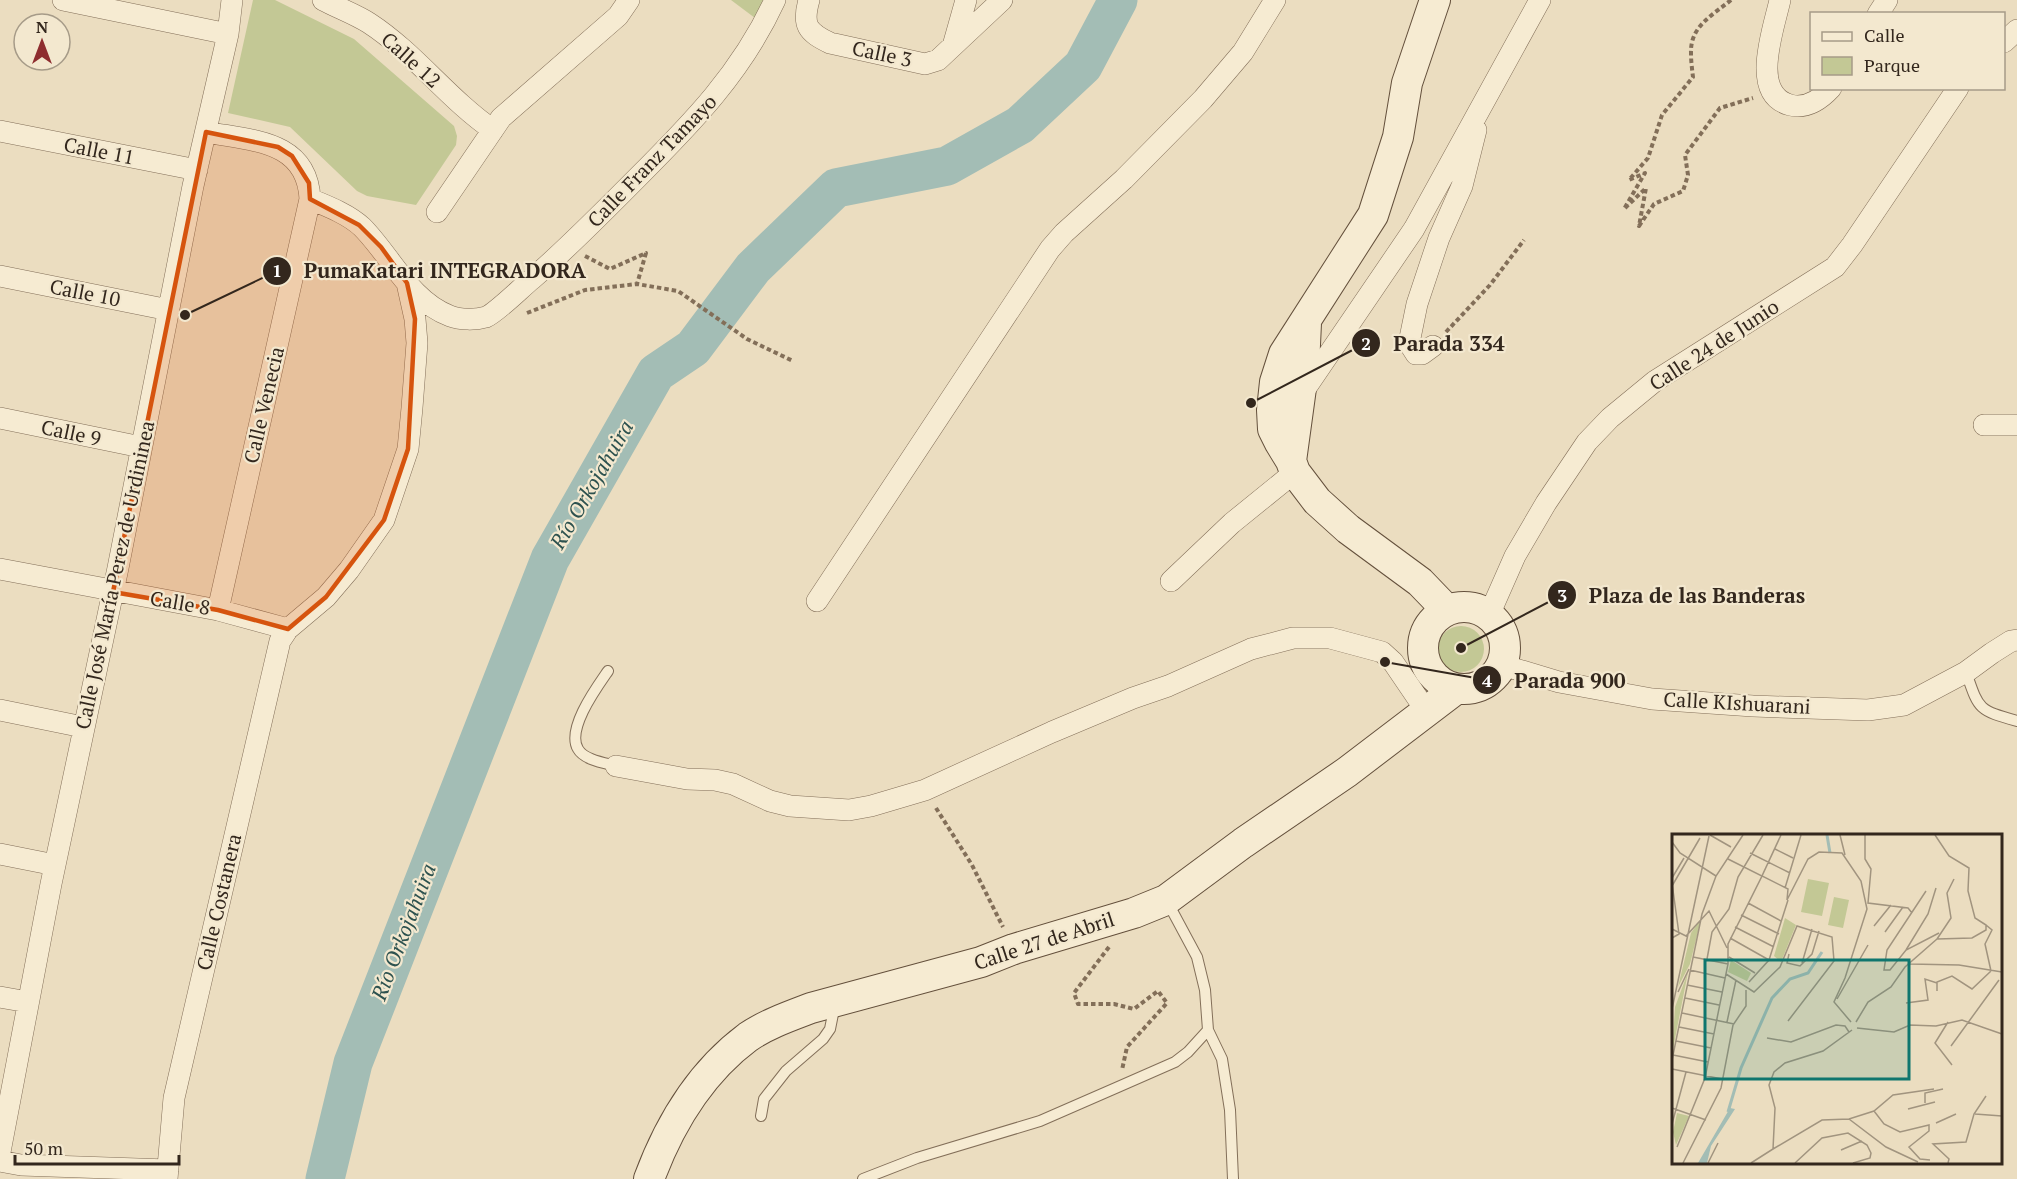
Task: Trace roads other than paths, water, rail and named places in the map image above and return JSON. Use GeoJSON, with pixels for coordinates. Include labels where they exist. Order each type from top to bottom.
{"type":"FeatureCollection","features":[{"type":"Feature","properties":{"kind":"main road"},"geometry":{"type":"LineString","coordinates":[[1434,0],[1407,83],[1398,137],[1373,215],[1306,323],[1287,396],[1293,467],[1317,501],[1348,530],[1420,582],[1448,610]]}},
{"type":"Feature","properties":{"kind":"main road"},"geometry":{"type":"LineString","coordinates":[[1469,607],[1489,615],[1499,625],[1506,652],[1502,665],[1494,676],[1483,685],[1470,689],[1456,689],[1433,676],[1422,653],[1423,639],[1428,627],[1436,617],[1448,610],[1469,607]]}},
{"type":"Feature","properties":{"kind":"main road","name":"Calle 27 de Abril"},"geometry":{"type":"LineString","coordinates":[[649,1179],[661,1146],[682,1109],[718,1062],[750,1036],[803,1011],[836,1000],[981,962],[1014,949],[1134,913],[1166,900],[1243,843],[1347,772],[1456,689]]}},
{"type":"Feature","properties":{"kind":"street"},"geometry":{"type":"LineString","coordinates":[[63,0],[228,34]]}},
{"type":"Feature","properties":{"kind":"street","name":"Calle José María Perez de Urdininea"},"geometry":{"type":"LineString","coordinates":[[0,1152],[55,865],[113,592],[197,171],[228,34],[232,0]]}},
{"type":"Feature","properties":{"kind":"street","name":"Calle 12"},"geometry":{"type":"LineString","coordinates":[[323,0],[369,24],[405,52],[470,114],[493,130]]}},
{"type":"Feature","properties":{"kind":"street"},"geometry":{"type":"LineString","coordinates":[[437,212],[501,118],[618,16],[629,0]]}},
{"type":"Feature","properties":{"kind":"street","name":"Calle Franz Tamayo"},"geometry":{"type":"LineString","coordinates":[[407,283],[431,306],[452,317],[470,319],[488,316],[568,247],[696,118],[739,66],[775,0]]}},
{"type":"Feature","properties":{"kind":"street","name":"Calle 3"},"geometry":{"type":"LineString","coordinates":[[809,0],[806,20],[809,31],[830,43],[925,64],[938,60],[1002,0]]}},
{"type":"Feature","properties":{"kind":"street"},"geometry":{"type":"LineString","coordinates":[[952,48],[966,0]]}},
{"type":"Feature","properties":{"kind":"street"},"geometry":{"type":"LineString","coordinates":[[817,601],[1050,249],[1064,233],[1124,179],[1203,99],[1243,52],[1275,0]]}},
{"type":"Feature","properties":{"kind":"street"},"geometry":{"type":"LineString","coordinates":[[1287,396],[1414,229],[1540,0]]}},
{"type":"Feature","properties":{"kind":"street"},"geometry":{"type":"LineString","coordinates":[[1779,0],[1767,64],[1767,80],[1772,92],[1784,103],[1799,107],[1816,101],[1829,90]]}},
{"type":"Feature","properties":{"kind":"street","name":"Calle 24 de Junio"},"geometry":{"type":"LineString","coordinates":[[1489,615],[1515,556],[1546,503],[1587,442],[1610,417],[1655,381],[1835,267],[1957,90]]}},
{"type":"Feature","properties":{"kind":"street"},"geometry":{"type":"LineString","coordinates":[[1434,346],[1422,354],[1416,354],[1409,344],[1410,330],[1439,238],[1462,186],[1483,100]]}},
{"type":"Feature","properties":{"kind":"street","name":"Calle 11"},"geometry":{"type":"LineString","coordinates":[[0,131],[197,171]]}},
{"type":"Feature","properties":{"kind":"street"},"geometry":{"type":"LineString","coordinates":[[207,132],[278,147],[292,156],[302,168],[309,183],[310,199],[332,208],[360,225],[381,247],[407,283],[415,319],[417,343],[408,449],[384,520],[349,570],[326,597],[288,629]]}},
{"type":"Feature","properties":{"kind":"street","name":"Calle Venecia"},"geometry":{"type":"LineString","coordinates":[[218,610],[310,199]]}},
{"type":"Feature","properties":{"kind":"street","name":"Calle 10"},"geometry":{"type":"LineString","coordinates":[[0,276],[169,310]]}},
{"type":"Feature","properties":{"kind":"street","name":"Calle 9"},"geometry":{"type":"LineString","coordinates":[[0,418],[141,447]]}},
{"type":"Feature","properties":{"kind":"street"},"geometry":{"type":"LineString","coordinates":[[1984,425],[2017,424]]}},
{"type":"Feature","properties":{"kind":"street"},"geometry":{"type":"LineString","coordinates":[[1172,581],[1293,467]]}},
{"type":"Feature","properties":{"kind":"street","name":"Calle 8"},"geometry":{"type":"LineString","coordinates":[[0,569],[218,610],[288,629]]}},
{"type":"Feature","properties":{"kind":"street","name":"Calle Costanera"},"geometry":{"type":"LineString","coordinates":[[168,1174],[174,1098],[280,641],[288,629]]}},
{"type":"Feature","properties":{"kind":"street"},"geometry":{"type":"LineString","coordinates":[[616,766],[687,779],[715,780],[733,784],[770,801],[814,808],[849,810],[871,806],[925,789],[1052,732],[1168,686],[1251,649],[1293,638],[1330,638],[1382,652],[1393,662],[1427,711]]}},
{"type":"Feature","properties":{"kind":"street","name":"Calle KIshuarani"},"geometry":{"type":"LineString","coordinates":[[1502,665],[1559,682],[1652,699],[1753,706],[1868,710],[1904,705],[1966,672],[2011,641],[2017,640]]}},
{"type":"Feature","properties":{"kind":"street"},"geometry":{"type":"LineString","coordinates":[[0,710],[84,727]]}},
{"type":"Feature","properties":{"kind":"street"},"geometry":{"type":"LineString","coordinates":[[0,854],[55,865]]}},
{"type":"Feature","properties":{"kind":"street"},"geometry":{"type":"LineString","coordinates":[[0,997],[28,1002]]}},
{"type":"Feature","properties":{"kind":"street"},"geometry":{"type":"LineString","coordinates":[[0,1161],[21,1165],[168,1174]]}},
{"type":"Feature","properties":{"kind":"lane"},"geometry":{"type":"LineString","coordinates":[[608,671],[579,719],[576,739],[577,749],[586,757],[616,766]]}},
{"type":"Feature","properties":{"kind":"lane"},"geometry":{"type":"LineString","coordinates":[[1966,672],[1981,708],[1994,715],[2017,721]]}},
{"type":"Feature","properties":{"kind":"lane"},"geometry":{"type":"LineString","coordinates":[[1166,900],[1197,957],[1204,990],[1208,1030],[1222,1059],[1230,1110],[1233,1179]]}},
{"type":"Feature","properties":{"kind":"lane"},"geometry":{"type":"LineString","coordinates":[[761,1116],[764,1099],[786,1071],[823,1040],[830,1029],[836,1000]]}},
{"type":"Feature","properties":{"kind":"lane"},"geometry":{"type":"LineString","coordinates":[[864,1179],[917,1158],[1040,1121],[1118,1088],[1175,1062],[1188,1052],[1208,1030]]}},
{"type":"Feature","properties":{"kind":"waterway","name":"Río Orkojahuira"},"geometry":{"type":"LineString","coordinates":[[325,1179],[353,1063],[550,559],[656,373],[693,348],[753,268],[836,188],[947,166],[1020,125],[1083,66],[1118,0]]}},
{"type":"Feature","properties":{"kind":"place","name":"PumaKatari INTEGRADORA"},"geometry":{"type":"Point","coordinates":[185,315]}},
{"type":"Feature","properties":{"kind":"place","name":"Parada 334"},"geometry":{"type":"Point","coordinates":[1251,403]}},
{"type":"Feature","properties":{"kind":"place","name":"Plaza de las Banderas"},"geometry":{"type":"Point","coordinates":[1461,648]}},
{"type":"Feature","properties":{"kind":"place","name":"Parada 900"},"geometry":{"type":"Point","coordinates":[1385,662]}}]}
